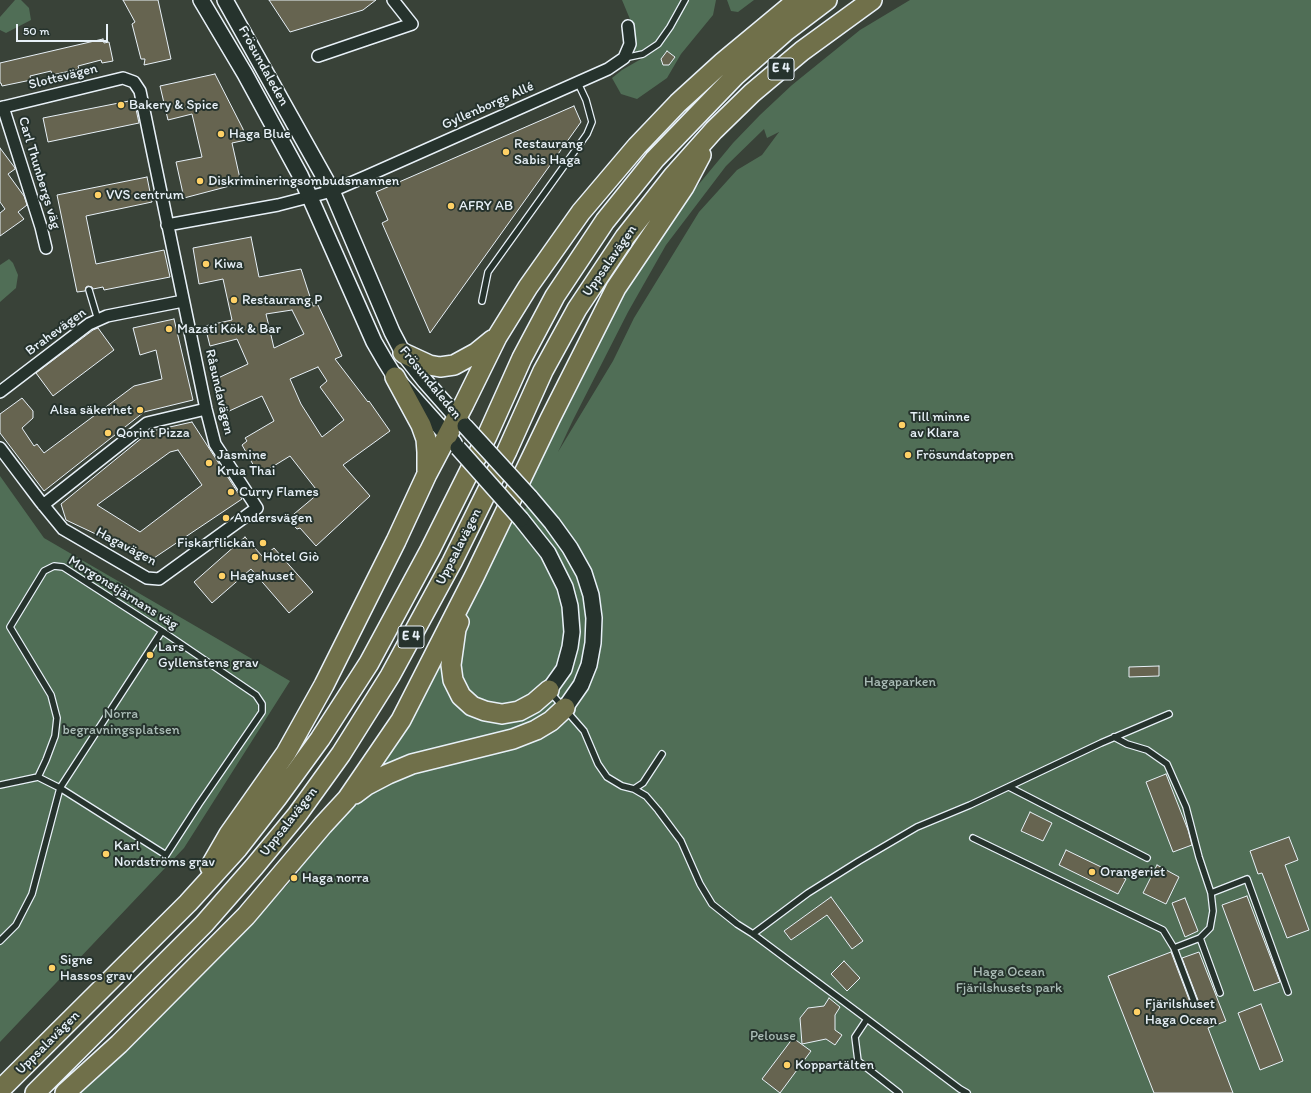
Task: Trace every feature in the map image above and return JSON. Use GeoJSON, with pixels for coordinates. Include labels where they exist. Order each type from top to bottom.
{"type":"FeatureCollection","features":[{"type":"Feature","properties":{"kind":"highway"},"geometry":{"type":"LineString","coordinates":[[188,903],[229,834],[286,753],[324,685],[396,541],[427,474],[452,442],[497,336],[528,287],[581,212],[637,146],[678,103],[723,62],[788,8],[804,0]]}},
{"type":"Feature","properties":{"kind":"highway","name":"Uppsalavägen"},"geometry":{"type":"LineString","coordinates":[[0,1090],[188,903],[238,848],[277,798],[320,739],[369,663],[430,550],[487,436],[533,337],[555,296],[605,221],[655,158],[735,76],[786,31],[827,0]]}},
{"type":"Feature","properties":{"kind":"highway","name":"Uppsalavägen"},"geometry":{"type":"LineString","coordinates":[[35,1093],[204,924],[297,815],[341,754],[390,676],[448,568],[507,451],[543,371],[577,309],[626,237],[673,176],[714,130],[752,93],[802,51],[872,0]]}},
{"type":"Feature","properties":{"kind":"highway"},"geometry":{"type":"LineString","coordinates":[[65,1093],[119,1044],[246,916],[347,799],[401,720],[474,577],[550,419],[616,288],[684,187],[714,130]]}},
{"type":"Feature","properties":{"kind":"highway"},"geometry":{"type":"LineString","coordinates":[[404,352],[429,365],[440,367],[454,365],[476,354],[497,336]]}},
{"type":"Feature","properties":{"kind":"highway"},"geometry":{"type":"LineString","coordinates":[[395,377],[421,426],[426,439],[427,474]]}},
{"type":"Feature","properties":{"kind":"highway"},"geometry":{"type":"LineString","coordinates":[[474,577],[456,629],[451,665],[453,680],[461,696],[472,706],[485,712],[502,714],[519,711],[534,703],[549,690]]}},
{"type":"Feature","properties":{"kind":"highway"},"geometry":{"type":"LineString","coordinates":[[347,799],[367,785],[412,764],[513,739],[536,730],[551,721],[565,708]]}},
{"type":"Feature","properties":{"kind":"main road","name":"Frösundaleden"},"geometry":{"type":"LineString","coordinates":[[201,0],[289,154],[310,197],[374,342],[395,377],[521,519],[548,553],[562,580],[570,606],[572,632],[570,647],[564,669],[549,690]]}},
{"type":"Feature","properties":{"kind":"main road","name":"Frösundaleden"},"geometry":{"type":"LineString","coordinates":[[225,0],[332,191],[392,332],[404,352],[425,381],[552,523],[570,548],[584,573],[591,595],[594,618],[593,643],[589,665],[581,685],[565,708]]}},
{"type":"Feature","properties":{"kind":"street"},"geometry":{"type":"LineString","coordinates":[[318,56],[412,24],[393,0]]}},
{"type":"Feature","properties":{"kind":"street"},"geometry":{"type":"LineString","coordinates":[[624,58],[630,44],[628,26]]}},
{"type":"Feature","properties":{"kind":"street","name":"Gyllenborgs Allé"},"geometry":{"type":"LineString","coordinates":[[332,191],[578,83],[608,69],[624,58]]}},
{"type":"Feature","properties":{"kind":"street","name":"Slottsvägen"},"geometry":{"type":"LineString","coordinates":[[2,108],[123,78],[134,82]]}},
{"type":"Feature","properties":{"kind":"street","name":"Råsundavägen"},"geometry":{"type":"LineString","coordinates":[[134,82],[140,91],[183,301],[215,444],[257,508]]}},
{"type":"Feature","properties":{"kind":"street","name":"Carl Thunbergs väg"},"geometry":{"type":"LineString","coordinates":[[2,108],[41,227],[46,248]]}},
{"type":"Feature","properties":{"kind":"street"},"geometry":{"type":"LineString","coordinates":[[167,225],[278,205],[332,191]]}},
{"type":"Feature","properties":{"kind":"street","name":"Brahevägen"},"geometry":{"type":"LineString","coordinates":[[0,392],[94,322],[107,316],[183,301]]}},
{"type":"Feature","properties":{"kind":"street"},"geometry":{"type":"LineString","coordinates":[[43,505],[147,423],[206,409]]}},
{"type":"Feature","properties":{"kind":"street","name":"Hagavägen"},"geometry":{"type":"LineString","coordinates":[[0,448],[63,529],[147,578],[159,579],[257,508]]}},
{"type":"Feature","properties":{"kind":"lane"},"geometry":{"type":"LineString","coordinates":[[624,58],[643,54],[658,44],[670,27],[685,0]]}},
{"type":"Feature","properties":{"kind":"lane"},"geometry":{"type":"LineString","coordinates":[[482,301],[488,272],[587,134],[592,122],[586,100],[578,83]]}},
{"type":"Feature","properties":{"kind":"lane"},"geometry":{"type":"LineString","coordinates":[[89,290],[94,322]]}},
{"type":"Feature","properties":{"kind":"lane","name":"Morgonstjärnans väg"},"geometry":{"type":"LineString","coordinates":[[54,566],[63,567],[162,630],[256,695],[262,704],[262,712],[166,855],[60,788],[38,777],[55,736],[57,718],[51,695],[10,626],[44,571],[54,566]]}},
{"type":"Feature","properties":{"kind":"lane"},"geometry":{"type":"LineString","coordinates":[[0,941],[16,925],[32,894],[60,788],[162,630]]}},
{"type":"Feature","properties":{"kind":"lane"},"geometry":{"type":"LineString","coordinates":[[549,690],[584,731],[598,764],[607,777],[622,786],[646,796],[658,810],[681,841],[700,884],[712,904],[867,1019],[957,1091],[967,1093]]}},
{"type":"Feature","properties":{"kind":"lane"},"geometry":{"type":"LineString","coordinates":[[753,934],[808,892],[917,827],[970,805],[1114,737],[1169,714]]}},
{"type":"Feature","properties":{"kind":"lane"},"geometry":{"type":"LineString","coordinates":[[1114,737],[1127,744],[1147,750],[1167,764],[1186,807],[1199,857],[1211,892],[1213,911],[1210,928],[1200,938],[1174,948]]}},
{"type":"Feature","properties":{"kind":"lane"},"geometry":{"type":"LineString","coordinates":[[634,790],[643,783],[662,754]]}},
{"type":"Feature","properties":{"kind":"lane"},"geometry":{"type":"LineString","coordinates":[[0,784],[38,777]]}},
{"type":"Feature","properties":{"kind":"lane"},"geometry":{"type":"LineString","coordinates":[[1009,787],[1147,858]]}},
{"type":"Feature","properties":{"kind":"lane"},"geometry":{"type":"LineString","coordinates":[[973,838],[1163,930],[1174,948],[1194,1001]]}},
{"type":"Feature","properties":{"kind":"lane"},"geometry":{"type":"LineString","coordinates":[[1211,892],[1247,879],[1288,992]]}},
{"type":"Feature","properties":{"kind":"lane"},"geometry":{"type":"LineString","coordinates":[[1200,938],[1220,994]]}},
{"type":"Feature","properties":{"kind":"lane"},"geometry":{"type":"LineString","coordinates":[[867,1019],[855,1037],[858,1061],[899,1093]]}},
{"type":"Feature","properties":{"kind":"green space"},"geometry":{"type":"Polygon","coordinates":[[[15,0],[21,0],[29,8],[31,20],[6,33],[0,30],[0,17],[15,0]]]}},
{"type":"Feature","properties":{"kind":"green space"},"geometry":{"type":"Polygon","coordinates":[[[622,0],[716,0],[713,15],[681,54],[667,78],[637,99],[621,94],[612,78],[622,70],[641,59],[634,49],[632,24],[622,0]]]}},
{"type":"Feature","properties":{"kind":"green space"},"geometry":{"type":"Polygon","coordinates":[[[727,0],[754,0],[738,12],[731,11],[727,0]]]}},
{"type":"Feature","properties":{"kind":"green space","name":"Hagaparken"},"geometry":{"type":"Polygon","coordinates":[[[910,0],[1311,0],[1311,1093],[80,1093],[132,1044],[242,934],[300,871],[297,868],[337,819],[511,519],[516,525],[535,493],[528,484],[620,297],[649,253],[694,190],[733,143],[792,85],[860,30],[910,0]],[[764,129],[726,166],[666,245],[628,312],[558,452],[613,361],[634,318],[699,212],[737,170],[762,155],[779,132],[767,138],[764,129]]]}},
{"type":"Feature","properties":{"kind":"green space"},"geometry":{"type":"Polygon","coordinates":[[[9,259],[13,263],[18,275],[16,288],[0,302],[0,265],[9,259]]]}},
{"type":"Feature","properties":{"kind":"green space","name":"Norra begravningsplatsen"},"geometry":{"type":"Polygon","coordinates":[[[0,476],[44,538],[290,681],[184,848],[0,1042],[0,476]]]}},
{"type":"Feature","properties":{"kind":"building"},"geometry":{"type":"Polygon","coordinates":[[[123,0],[158,0],[171,59],[144,65],[145,59],[141,59],[132,24],[135,22],[123,0]]]}},
{"type":"Feature","properties":{"kind":"building"},"geometry":{"type":"Polygon","coordinates":[[[269,0],[376,0],[363,10],[290,32],[269,0]]]}},
{"type":"Feature","properties":{"kind":"building"},"geometry":{"type":"Polygon","coordinates":[[[103,39],[104,43],[109,42],[113,61],[102,63],[101,60],[78,66],[79,69],[52,75],[51,71],[30,76],[31,80],[2,86],[0,83],[0,63],[103,39]]]}},
{"type":"Feature","properties":{"kind":"building"},"geometry":{"type":"Polygon","coordinates":[[[667,51],[675,57],[669,65],[663,65],[661,59],[667,51]]]}},
{"type":"Feature","properties":{"kind":"building","name":"Haga Blue"},"geometry":{"type":"Polygon","coordinates":[[[215,74],[243,129],[246,140],[232,143],[241,183],[184,198],[176,162],[202,157],[192,114],[168,120],[160,86],[215,74]]]}},
{"type":"Feature","properties":{"kind":"building"},"geometry":{"type":"Polygon","coordinates":[[[134,100],[139,123],[48,142],[43,118],[134,100]]]}},
{"type":"Feature","properties":{"kind":"building","name":"AFRY AB"},"geometry":{"type":"Polygon","coordinates":[[[574,106],[581,122],[430,333],[382,223],[388,220],[376,192],[574,106]]]}},
{"type":"Feature","properties":{"kind":"building"},"geometry":{"type":"Polygon","coordinates":[[[0,148],[15,168],[8,174],[24,196],[27,205],[18,212],[24,219],[0,236],[0,213],[5,209],[0,202],[0,148]]]}},
{"type":"Feature","properties":{"kind":"building"},"geometry":{"type":"Polygon","coordinates":[[[147,177],[152,202],[86,216],[96,264],[164,250],[170,277],[104,290],[103,287],[93,289],[92,287],[88,286],[86,287],[85,291],[77,292],[57,195],[147,177]]]}},
{"type":"Feature","properties":{"kind":"building"},"geometry":{"type":"Polygon","coordinates":[[[251,237],[259,277],[301,269],[313,306],[318,305],[342,356],[335,359],[368,402],[369,401],[390,431],[343,465],[370,496],[316,546],[300,528],[297,529],[288,519],[319,493],[290,456],[259,475],[242,445],[247,441],[245,438],[274,421],[262,396],[227,412],[218,378],[248,364],[237,339],[210,346],[205,326],[232,320],[223,279],[199,284],[193,248],[251,237]],[[292,310],[266,314],[274,348],[304,334],[292,310]],[[318,367],[290,379],[301,404],[322,437],[344,420],[320,387],[327,381],[318,367]]]}},
{"type":"Feature","properties":{"kind":"building"},"geometry":{"type":"Polygon","coordinates":[[[174,319],[193,400],[144,412],[44,491],[0,433],[0,414],[22,398],[33,411],[33,418],[22,428],[34,446],[37,444],[44,453],[134,386],[162,379],[156,350],[140,355],[133,328],[174,319]]]}},
{"type":"Feature","properties":{"kind":"building"},"geometry":{"type":"Polygon","coordinates":[[[98,328],[114,350],[53,396],[36,373],[93,330],[98,328]]]}},
{"type":"Feature","properties":{"kind":"building"},"geometry":{"type":"Polygon","coordinates":[[[192,422],[242,499],[151,560],[66,520],[61,504],[152,431],[192,422]],[[178,450],[170,452],[97,505],[140,532],[202,485],[178,450]]]}},
{"type":"Feature","properties":{"kind":"building","name":"Hagahuset"},"geometry":{"type":"Polygon","coordinates":[[[245,537],[263,557],[274,548],[313,592],[289,613],[251,569],[212,603],[194,582],[245,537]]]}},
{"type":"Feature","properties":{"kind":"building"},"geometry":{"type":"Polygon","coordinates":[[[1159,666],[1159,676],[1129,677],[1129,667],[1159,666]]]}},
{"type":"Feature","properties":{"kind":"building"},"geometry":{"type":"Polygon","coordinates":[[[1166,774],[1188,830],[1192,845],[1173,852],[1146,782],[1166,774]]]}},
{"type":"Feature","properties":{"kind":"building"},"geometry":{"type":"Polygon","coordinates":[[[1030,812],[1052,823],[1043,841],[1021,831],[1030,812]]]}},
{"type":"Feature","properties":{"kind":"building"},"geometry":{"type":"Polygon","coordinates":[[[1289,837],[1298,860],[1285,865],[1309,930],[1287,938],[1262,873],[1258,874],[1250,851],[1289,837]]]}},
{"type":"Feature","properties":{"kind":"building","name":"Orangeriet"},"geometry":{"type":"Polygon","coordinates":[[[1066,850],[1126,879],[1118,894],[1059,865],[1066,850]]]}},
{"type":"Feature","properties":{"kind":"building"},"geometry":{"type":"Polygon","coordinates":[[[1157,865],[1179,877],[1166,904],[1143,893],[1157,865]]]}},
{"type":"Feature","properties":{"kind":"building"},"geometry":{"type":"Polygon","coordinates":[[[1247,896],[1280,982],[1254,991],[1222,905],[1247,896]]]}},
{"type":"Feature","properties":{"kind":"building"},"geometry":{"type":"Polygon","coordinates":[[[831,897],[863,941],[852,949],[827,915],[791,940],[784,931],[831,897]]]}},
{"type":"Feature","properties":{"kind":"building"},"geometry":{"type":"Polygon","coordinates":[[[1185,898],[1198,931],[1185,937],[1172,903],[1185,898]]]}},
{"type":"Feature","properties":{"kind":"building"},"geometry":{"type":"Polygon","coordinates":[[[1171,952],[1190,1002],[1194,1005],[1198,1000],[1182,958],[1199,952],[1226,1021],[1208,1028],[1233,1093],[1154,1093],[1108,976],[1171,952]]]}},
{"type":"Feature","properties":{"kind":"building"},"geometry":{"type":"Polygon","coordinates":[[[844,961],[860,978],[847,991],[831,974],[844,961]]]}},
{"type":"Feature","properties":{"kind":"building"},"geometry":{"type":"Polygon","coordinates":[[[829,998],[840,1007],[835,1015],[835,1030],[842,1035],[835,1045],[826,1039],[802,1044],[800,1018],[808,1008],[824,1006],[829,998]]]}},
{"type":"Feature","properties":{"kind":"building"},"geometry":{"type":"Polygon","coordinates":[[[1261,1004],[1283,1061],[1260,1070],[1238,1013],[1261,1004]]]}},
{"type":"Feature","properties":{"kind":"building","name":"Koppartälten"},"geometry":{"type":"Polygon","coordinates":[[[793,1038],[811,1051],[780,1093],[762,1079],[793,1038]]]}},
{"type":"Feature","properties":{"kind":"place","name":"Bakery & Spice"},"geometry":{"type":"Point","coordinates":[121,105]}},
{"type":"Feature","properties":{"kind":"place","name":"Haga Blue"},"geometry":{"type":"Point","coordinates":[221,134]}},
{"type":"Feature","properties":{"kind":"place","name":"Restaurang Sabis Haga"},"geometry":{"type":"Point","coordinates":[506,152]}},
{"type":"Feature","properties":{"kind":"place","name":"Diskrimineringsombudsmannen"},"geometry":{"type":"Point","coordinates":[200,181]}},
{"type":"Feature","properties":{"kind":"place","name":"VVS centrum"},"geometry":{"type":"Point","coordinates":[98,195]}},
{"type":"Feature","properties":{"kind":"place","name":"AFRY AB"},"geometry":{"type":"Point","coordinates":[451,206]}},
{"type":"Feature","properties":{"kind":"place","name":"Kiwa"},"geometry":{"type":"Point","coordinates":[206,264]}},
{"type":"Feature","properties":{"kind":"place","name":"Restaurang P"},"geometry":{"type":"Point","coordinates":[234,300]}},
{"type":"Feature","properties":{"kind":"place","name":"Mazati Kök & Bar"},"geometry":{"type":"Point","coordinates":[169,329]}},
{"type":"Feature","properties":{"kind":"place","name":"Alsa säkerhet"},"geometry":{"type":"Point","coordinates":[140,410]}},
{"type":"Feature","properties":{"kind":"place","name":"Till minne av Klara"},"geometry":{"type":"Point","coordinates":[902,425]}},
{"type":"Feature","properties":{"kind":"place","name":"Qorint Pizza"},"geometry":{"type":"Point","coordinates":[108,433]}},
{"type":"Feature","properties":{"kind":"place","name":"Frösundatoppen"},"geometry":{"type":"Point","coordinates":[908,455]}},
{"type":"Feature","properties":{"kind":"place","name":"Jasmine Krua Thai"},"geometry":{"type":"Point","coordinates":[209,463]}},
{"type":"Feature","properties":{"kind":"place","name":"Curry Flames"},"geometry":{"type":"Point","coordinates":[231,492]}},
{"type":"Feature","properties":{"kind":"place","name":"Andersvägen"},"geometry":{"type":"Point","coordinates":[226,518]}},
{"type":"Feature","properties":{"kind":"place","name":"Fiskarflickan"},"geometry":{"type":"Point","coordinates":[263,543]}},
{"type":"Feature","properties":{"kind":"place","name":"Hotel Giò"},"geometry":{"type":"Point","coordinates":[255,557]}},
{"type":"Feature","properties":{"kind":"place","name":"Hagahuset"},"geometry":{"type":"Point","coordinates":[222,576]}},
{"type":"Feature","properties":{"kind":"place","name":"Lars Gyllenstens grav"},"geometry":{"type":"Point","coordinates":[150,655]}},
{"type":"Feature","properties":{"kind":"place","name":"Karl Nordströms grav"},"geometry":{"type":"Point","coordinates":[106,854]}},
{"type":"Feature","properties":{"kind":"place","name":"Orangeriet"},"geometry":{"type":"Point","coordinates":[1092,872]}},
{"type":"Feature","properties":{"kind":"place","name":"Haga norra"},"geometry":{"type":"Point","coordinates":[294,878]}},
{"type":"Feature","properties":{"kind":"place","name":"Signe Hassos grav"},"geometry":{"type":"Point","coordinates":[52,968]}},
{"type":"Feature","properties":{"kind":"place","name":"Fjärilshuset Haga Ocean"},"geometry":{"type":"Point","coordinates":[1137,1012]}},
{"type":"Feature","properties":{"kind":"place","name":"Koppartälten"},"geometry":{"type":"Point","coordinates":[787,1065]}},
{"type":"Feature","properties":{"kind":"park label","name":"Haga Ocean Fjärilshusets park"},"geometry":{"type":"Point","coordinates":[1009,980]}},
{"type":"Feature","properties":{"kind":"park label","name":"Pelouse"},"geometry":{"type":"Point","coordinates":[773,1036]}}]}
